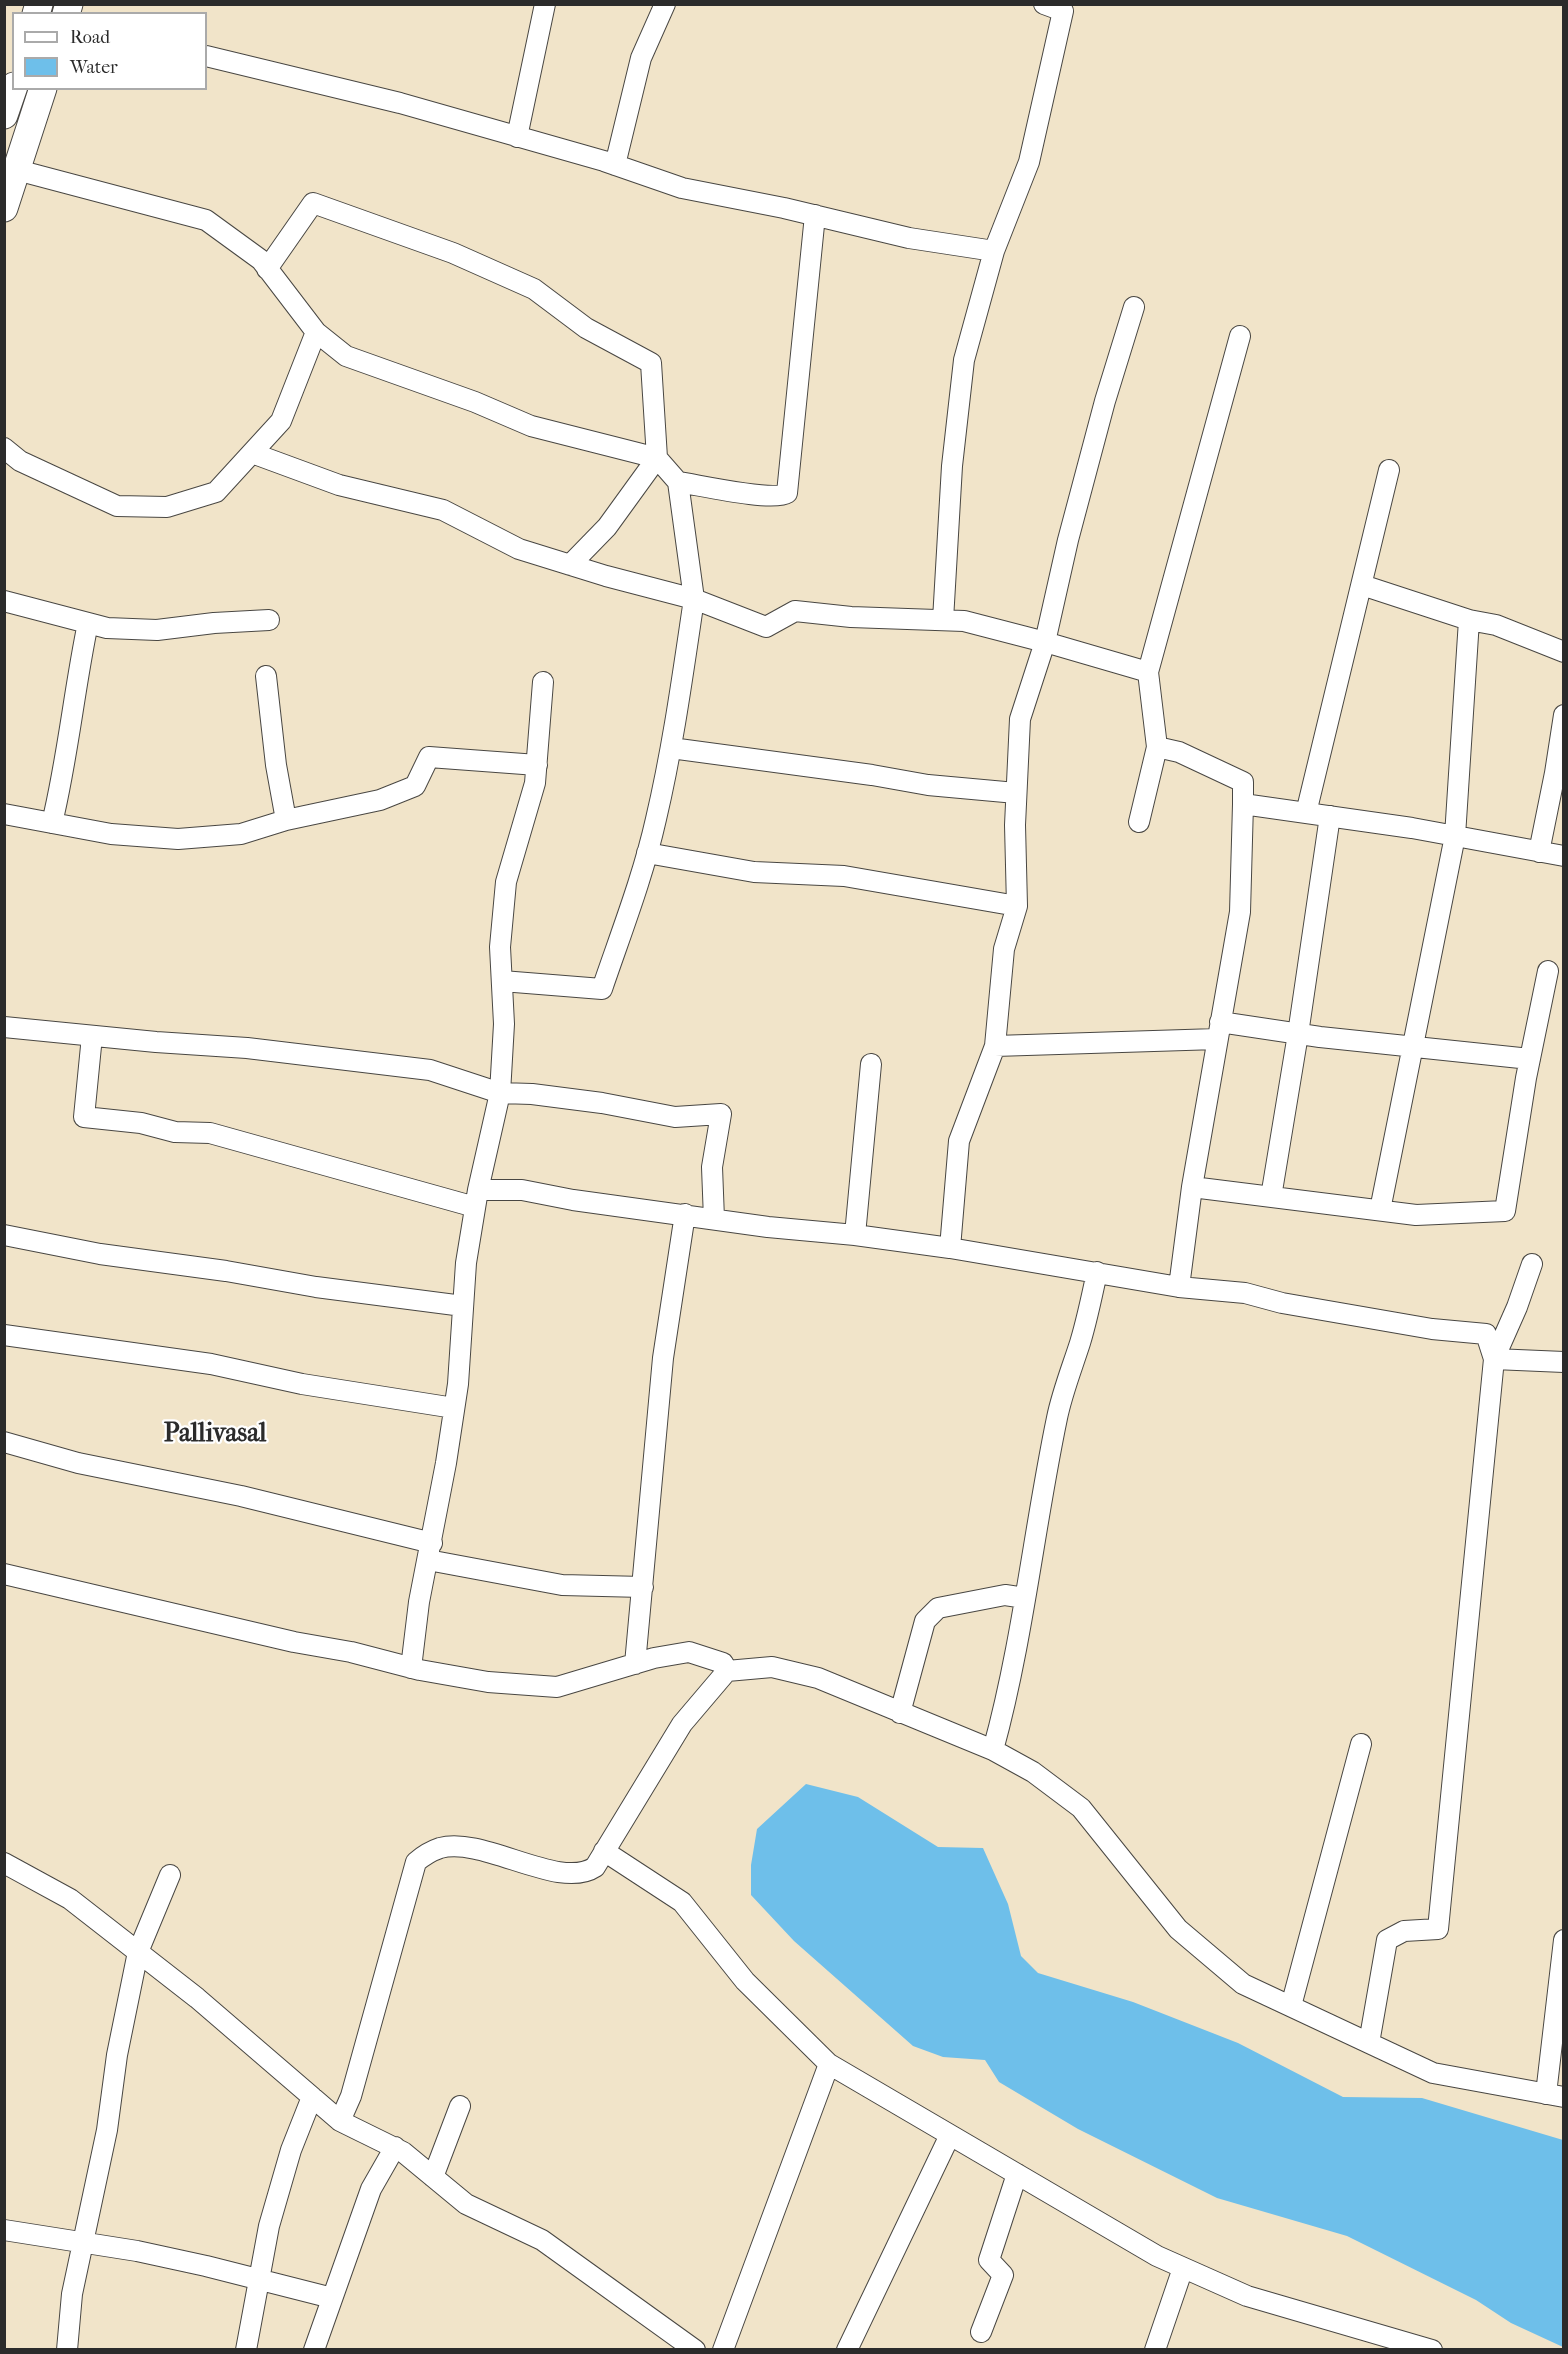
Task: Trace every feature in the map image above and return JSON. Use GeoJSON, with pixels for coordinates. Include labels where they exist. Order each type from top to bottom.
{"type":"FeatureCollection","features":[{"type":"Feature","properties":{"kind":"main road"},"geometry":{"type":"LineString","coordinates":[[4,115],[13,90]]}},
{"type":"Feature","properties":{"kind":"main road"},"geometry":{"type":"LineString","coordinates":[[4,208],[42,90]]}},
{"type":"Feature","properties":{"kind":"street"},"geometry":{"type":"LineString","coordinates":[[518,137],[545,4]]}},
{"type":"Feature","properties":{"kind":"street"},"geometry":{"type":"LineString","coordinates":[[615,165],[641,58],[664,4]]}},
{"type":"Feature","properties":{"kind":"street"},"geometry":{"type":"LineString","coordinates":[[943,620],[952,466],[964,360],[994,251],[1029,162],[1063,11],[1047,5]]}},
{"type":"Feature","properties":{"kind":"street"},"geometry":{"type":"LineString","coordinates":[[207,56],[400,103],[615,165],[682,188],[815,215],[909,238],[994,251]]}},
{"type":"Feature","properties":{"kind":"street"},"geometry":{"type":"LineString","coordinates":[[17,170],[206,220],[261,260],[316,332],[346,356],[475,402],[531,426],[657,458],[678,482],[694,599],[671,748],[656,820],[602,988],[502,981]]}},
{"type":"Feature","properties":{"kind":"street"},"geometry":{"type":"LineString","coordinates":[[267,269],[313,203],[453,253],[534,290],[586,328],[651,363],[657,458],[606,526],[570,565]]}},
{"type":"Feature","properties":{"kind":"street"},"geometry":{"type":"LineString","coordinates":[[678,482],[765,496],[781,497],[787,493],[815,215]]}},
{"type":"Feature","properties":{"kind":"street"},"geometry":{"type":"LineString","coordinates":[[950,1248],[959,1141],[995,1046],[1004,949],[1017,906],[1016,793],[1020,719],[1045,642],[1068,540],[1102,412],[1134,307]]}},
{"type":"Feature","properties":{"kind":"street"},"geometry":{"type":"LineString","coordinates":[[4,448],[20,462],[117,506],[167,507],[216,492],[281,421],[316,332]]}},
{"type":"Feature","properties":{"kind":"street"},"geometry":{"type":"LineString","coordinates":[[1139,822],[1157,747],[1148,672],[1240,336]]}},
{"type":"Feature","properties":{"kind":"street"},"geometry":{"type":"LineString","coordinates":[[252,453],[339,485],[443,510],[519,549],[694,599],[766,627],[795,610],[851,617],[964,621],[1148,672]]}},
{"type":"Feature","properties":{"kind":"street"},"geometry":{"type":"LineString","coordinates":[[1306,813],[1389,470]]}},
{"type":"Feature","properties":{"kind":"street"},"geometry":{"type":"LineString","coordinates":[[1362,585],[1469,620],[1497,625],[1563,651]]}},
{"type":"Feature","properties":{"kind":"street"},"geometry":{"type":"LineString","coordinates":[[4,601],[107,628],[157,630],[214,623],[269,620]]}},
{"type":"Feature","properties":{"kind":"street"},"geometry":{"type":"LineString","coordinates":[[1380,1210],[1412,1045],[1441,915],[1455,836],[1469,620]]}},
{"type":"Feature","properties":{"kind":"street"},"geometry":{"type":"LineString","coordinates":[[52,823],[64,774],[79,668],[88,623]]}},
{"type":"Feature","properties":{"kind":"street"},"geometry":{"type":"LineString","coordinates":[[266,676],[276,765],[286,820]]}},
{"type":"Feature","properties":{"kind":"street"},"geometry":{"type":"LineString","coordinates":[[411,1668],[419,1602],[454,1408],[466,1263],[476,1199],[500,1093],[504,1024],[500,947],[506,882],[535,783],[543,682]]}},
{"type":"Feature","properties":{"kind":"street"},"geometry":{"type":"LineString","coordinates":[[1539,852],[1555,773],[1563,715]]}},
{"type":"Feature","properties":{"kind":"street"},"geometry":{"type":"LineString","coordinates":[[1157,747],[1179,752],[1242,782],[1244,804],[1240,912],[1192,1186],[1179,1287]]}},
{"type":"Feature","properties":{"kind":"street"},"geometry":{"type":"LineString","coordinates":[[671,748],[872,775],[928,785],[1016,793]]}},
{"type":"Feature","properties":{"kind":"street"},"geometry":{"type":"LineString","coordinates":[[4,814],[111,834],[178,839],[241,834],[286,820],[380,800],[415,786],[429,757],[537,765]]}},
{"type":"Feature","properties":{"kind":"street"},"geometry":{"type":"LineString","coordinates":[[1244,804],[1455,836],[1563,856]]}},
{"type":"Feature","properties":{"kind":"street"},"geometry":{"type":"LineString","coordinates":[[1270,1197],[1298,1034],[1330,816]]}},
{"type":"Feature","properties":{"kind":"street"},"geometry":{"type":"LineString","coordinates":[[647,853],[754,872],[844,876],[1017,906]]}},
{"type":"Feature","properties":{"kind":"street"},"geometry":{"type":"LineString","coordinates":[[1192,1186],[1416,1215],[1505,1211],[1530,1059],[1548,971]]}},
{"type":"Feature","properties":{"kind":"street"},"geometry":{"type":"LineString","coordinates":[[4,1027],[247,1048],[430,1070],[500,1093],[602,1103],[675,1117],[722,1114],[712,1167],[714,1219]]}},
{"type":"Feature","properties":{"kind":"street"},"geometry":{"type":"LineString","coordinates":[[995,1046],[1219,1030],[1298,1034],[1530,1059]]}},
{"type":"Feature","properties":{"kind":"street"},"geometry":{"type":"LineString","coordinates":[[92,1036],[84,1117],[141,1123],[175,1132],[210,1133],[476,1199],[522,1190],[573,1200],[768,1227],[855,1235],[950,1248],[1179,1287],[1245,1293],[1282,1303],[1432,1329],[1486,1334],[1494,1359]]}},
{"type":"Feature","properties":{"kind":"street"},"geometry":{"type":"LineString","coordinates":[[855,1235],[871,1064]]}},
{"type":"Feature","properties":{"kind":"street"},"geometry":{"type":"LineString","coordinates":[[634,1664],[663,1358],[685,1214]]}},
{"type":"Feature","properties":{"kind":"street"},"geometry":{"type":"LineString","coordinates":[[4,1235],[100,1254],[226,1271],[339,1291],[463,1306]]}},
{"type":"Feature","properties":{"kind":"street"},"geometry":{"type":"LineString","coordinates":[[1369,2043],[1387,1940],[1404,1931],[1438,1929],[1494,1359],[1517,1307],[1532,1264]]}},
{"type":"Feature","properties":{"kind":"street"},"geometry":{"type":"LineString","coordinates":[[993,1750],[1015,1659],[1058,1415],[1081,1340],[1098,1272]]}},
{"type":"Feature","properties":{"kind":"street"},"geometry":{"type":"LineString","coordinates":[[4,1335],[211,1364],[302,1384],[454,1408]]}},
{"type":"Feature","properties":{"kind":"street"},"geometry":{"type":"LineString","coordinates":[[1494,1359],[1563,1362]]}},
{"type":"Feature","properties":{"kind":"street"},"geometry":{"type":"LineString","coordinates":[[4,1442],[78,1463],[241,1496],[430,1551],[562,1585],[643,1587]]}},
{"type":"Feature","properties":{"kind":"street"},"geometry":{"type":"LineString","coordinates":[[4,1574],[294,1642],[351,1652],[411,1668],[488,1682],[557,1687],[634,1664],[689,1652],[723,1663],[727,1671]]}},
{"type":"Feature","properties":{"kind":"street"},"geometry":{"type":"LineString","coordinates":[[900,1713],[925,1621],[938,1608],[987,1597],[1005,1595],[1025,1598]]}},
{"type":"Feature","properties":{"kind":"street"},"geometry":{"type":"LineString","coordinates":[[340,2121],[351,2096],[416,1862],[434,1851],[454,1846],[567,1874],[587,1872],[595,1866],[682,1724],[727,1671],[772,1667],[818,1678],[993,1750],[1033,1772],[1081,1808],[1178,1929],[1243,1984],[1434,2073],[1555,2096],[1563,1940]]}},
{"type":"Feature","properties":{"kind":"street"},"geometry":{"type":"LineString","coordinates":[[1291,2006],[1361,1744]]}},
{"type":"Feature","properties":{"kind":"street"},"geometry":{"type":"LineString","coordinates":[[604,1851],[682,1902],[746,1980],[829,2064],[1158,2256],[1183,2268],[1247,2296],[1432,2349]]}},
{"type":"Feature","properties":{"kind":"street"},"geometry":{"type":"LineString","coordinates":[[4,1863],[70,1899],[197,1998],[340,2121],[403,2151],[466,2204],[542,2240],[694,2349]]}},
{"type":"Feature","properties":{"kind":"street"},"geometry":{"type":"LineString","coordinates":[[67,2349],[72,2294],[107,2130],[117,2055],[138,1952],[170,1875]]}},
{"type":"Feature","properties":{"kind":"street"},"geometry":{"type":"LineString","coordinates":[[723,2349],[829,2064]]}},
{"type":"Feature","properties":{"kind":"street"},"geometry":{"type":"LineString","coordinates":[[246,2349],[269,2226],[291,2150],[312,2097]]}},
{"type":"Feature","properties":{"kind":"street"},"geometry":{"type":"LineString","coordinates":[[434,2177],[460,2106]]}},
{"type":"Feature","properties":{"kind":"street"},"geometry":{"type":"LineString","coordinates":[[847,2349],[950,2135]]}},
{"type":"Feature","properties":{"kind":"street"},"geometry":{"type":"LineString","coordinates":[[314,2349],[371,2189],[395,2147]]}},
{"type":"Feature","properties":{"kind":"street"},"geometry":{"type":"LineString","coordinates":[[981,2332],[1003,2275],[989,2260],[1017,2174]]}},
{"type":"Feature","properties":{"kind":"street"},"geometry":{"type":"LineString","coordinates":[[4,2230],[195,2263],[332,2298]]}},
{"type":"Feature","properties":{"kind":"street"},"geometry":{"type":"LineString","coordinates":[[1155,2349],[1183,2268]]}},
{"type":"Feature","properties":{"kind":"water"},"geometry":{"type":"Polygon","coordinates":[[[806,1784],[858,1797],[938,1847],[983,1848],[1008,1904],[1021,1956],[1038,1973],[1133,2002],[1238,2043],[1343,2097],[1422,2098],[1563,2140],[1563,2347],[1511,2323],[1476,2300],[1347,2236],[1217,2198],[1078,2129],[999,2082],[985,2060],[943,2057],[913,2046],[794,1941],[751,1895],[751,1865],[757,1829],[806,1784]]]}},
{"type":"Feature","properties":{"kind":"district","name":"Pallivasal"},"geometry":{"type":"Point","coordinates":[215,1435]}}]}
